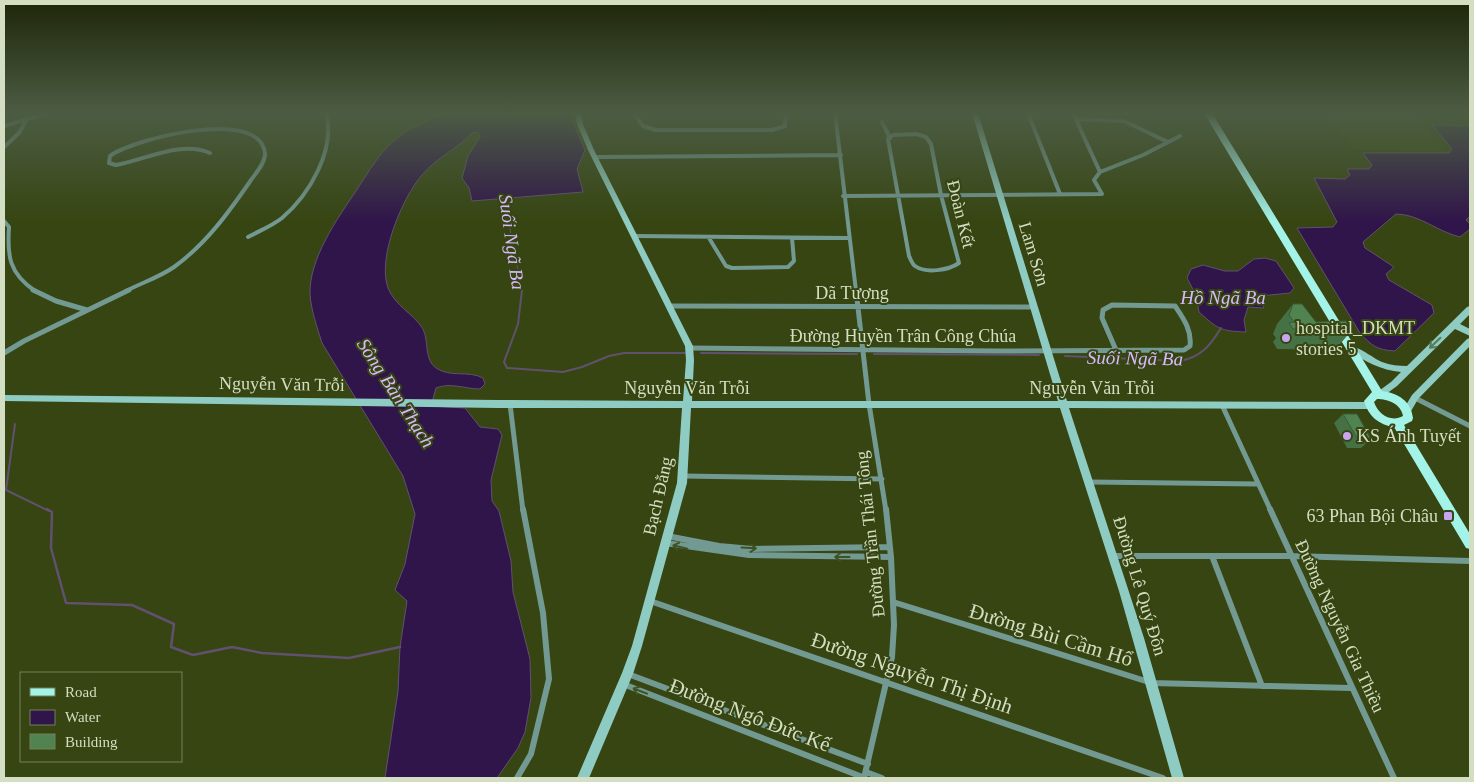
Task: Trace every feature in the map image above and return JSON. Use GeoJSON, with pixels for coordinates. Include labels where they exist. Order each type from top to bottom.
{"type":"FeatureCollection","features":[{"type":"Feature","properties":{"kind":"main road"},"geometry":{"type":"LineString","coordinates":[[1230,149],[1380,394],[1399,401],[1407,410],[1408,418],[1397,423],[1380,417],[1369,405],[1371,398],[1380,394]]}},
{"type":"Feature","properties":{"kind":"main road"},"geometry":{"type":"LineString","coordinates":[[1397,423],[1470,544]]}},
{"type":"Feature","properties":{"kind":"street"},"geometry":{"type":"LineString","coordinates":[[120,149],[110,156],[109,163],[116,165],[186,149]]}},
{"type":"Feature","properties":{"kind":"street"},"geometry":{"type":"LineString","coordinates":[[201,149],[210,153]]}},
{"type":"Feature","properties":{"kind":"street"},"geometry":{"type":"LineString","coordinates":[[4,353],[24,341],[155,278],[180,262],[208,237],[229,213],[258,170],[265,155],[264,149]]}},
{"type":"Feature","properties":{"kind":"street"},"geometry":{"type":"LineString","coordinates":[[248,237],[283,217],[299,199],[315,173],[325,149]]}},
{"type":"Feature","properties":{"kind":"street","name":"Bạch Đằng"},"geometry":{"type":"LineString","coordinates":[[583,778],[627,674],[650,601],[683,476],[689,348],[592,149]]}},
{"type":"Feature","properties":{"kind":"street","name":"Đường Trần Thái Tông"},"geometry":{"type":"LineString","coordinates":[[840,149],[843,196],[862,350],[882,479],[890,547],[893,602],[894,643],[865,776]]}},
{"type":"Feature","properties":{"kind":"street","name":"Đoàn Kết"},"geometry":{"type":"LineString","coordinates":[[890,149],[909,256],[917,268],[948,269],[955,267],[959,263],[931,149]]}},
{"type":"Feature","properties":{"kind":"street","name":"Lam Sơn"},"geometry":{"type":"LineString","coordinates":[[986,149],[1064,405]]}},
{"type":"Feature","properties":{"kind":"street"},"geometry":{"type":"LineString","coordinates":[[1042,149],[1060,194]]}},
{"type":"Feature","properties":{"kind":"street"},"geometry":{"type":"LineString","coordinates":[[1090,149],[1100,172]]}},
{"type":"Feature","properties":{"kind":"street"},"geometry":{"type":"LineString","coordinates":[[843,196],[1102,194],[1094,180],[1100,172],[1154,149]]}},
{"type":"Feature","properties":{"kind":"street"},"geometry":{"type":"LineString","coordinates":[[595,157],[841,155]]}},
{"type":"Feature","properties":{"kind":"street"},"geometry":{"type":"LineString","coordinates":[[4,221],[9,226],[8,237],[12,268],[23,282],[50,300],[87,311]]}},
{"type":"Feature","properties":{"kind":"street"},"geometry":{"type":"LineString","coordinates":[[634,236],[848,238]]}},
{"type":"Feature","properties":{"kind":"street"},"geometry":{"type":"LineString","coordinates":[[709,238],[722,262],[732,268],[788,267],[794,261],[792,238]]}},
{"type":"Feature","properties":{"kind":"street","name":"Đường Huyền Trân Công Chúa"},"geometry":{"type":"LineString","coordinates":[[689,348],[862,350],[1047,350],[1116,350],[1184,350],[1190,346],[1191,338],[1175,306],[1112,305],[1103,310],[1102,318],[1116,350]]}},
{"type":"Feature","properties":{"kind":"street","name":"Dã Tượng"},"geometry":{"type":"LineString","coordinates":[[670,306],[1034,307]]}},
{"type":"Feature","properties":{"kind":"street"},"geometry":{"type":"LineString","coordinates":[[1380,394],[1409,369],[1470,309]]}},
{"type":"Feature","properties":{"kind":"street"},"geometry":{"type":"LineString","coordinates":[[1454,324],[1470,333]]}},
{"type":"Feature","properties":{"kind":"street"},"geometry":{"type":"LineString","coordinates":[[1407,410],[1415,398],[1470,341]]}},
{"type":"Feature","properties":{"kind":"street"},"geometry":{"type":"LineString","coordinates":[[1352,348],[1380,365],[1398,369],[1409,369]]}},
{"type":"Feature","properties":{"kind":"street","name":"Nguyễn Văn Trỗi"},"geometry":{"type":"LineString","coordinates":[[4,398],[498,404],[1369,405]]}},
{"type":"Feature","properties":{"kind":"street"},"geometry":{"type":"LineString","coordinates":[[1415,398],[1470,426]]}},
{"type":"Feature","properties":{"kind":"street"},"geometry":{"type":"LineString","coordinates":[[510,404],[524,522],[543,613],[549,680],[531,754],[517,778]]}},
{"type":"Feature","properties":{"kind":"street","name":"Đường Lê Quý Đôn"},"geometry":{"type":"LineString","coordinates":[[1064,405],[1090,482],[1152,683],[1178,778]]}},
{"type":"Feature","properties":{"kind":"street","name":"Đường Nguyễn Gia Thiều"},"geometry":{"type":"LineString","coordinates":[[1222,405],[1394,778]]}},
{"type":"Feature","properties":{"kind":"street"},"geometry":{"type":"LineString","coordinates":[[683,476],[882,479]]}},
{"type":"Feature","properties":{"kind":"street"},"geometry":{"type":"LineString","coordinates":[[1090,482],[1258,484]]}},
{"type":"Feature","properties":{"kind":"street"},"geometry":{"type":"LineString","coordinates":[[665,540],[752,549],[890,547]]}},
{"type":"Feature","properties":{"kind":"street"},"geometry":{"type":"LineString","coordinates":[[665,540],[694,550],[750,557],[891,557]]}},
{"type":"Feature","properties":{"kind":"street"},"geometry":{"type":"LineString","coordinates":[[1112,556],[1291,556],[1470,560]]}},
{"type":"Feature","properties":{"kind":"street"},"geometry":{"type":"LineString","coordinates":[[1212,556],[1262,686]]}},
{"type":"Feature","properties":{"kind":"street","name":"Đường Nguyễn Thị Định"},"geometry":{"type":"LineString","coordinates":[[650,601],[1163,778]]}},
{"type":"Feature","properties":{"kind":"street","name":"Đường Bùi Cầm Hổ"},"geometry":{"type":"LineString","coordinates":[[893,602],[1152,683],[1351,688]]}},
{"type":"Feature","properties":{"kind":"street","name":"Đường Ngô Đức Kế"},"geometry":{"type":"LineString","coordinates":[[627,674],[868,764]]}},
{"type":"Feature","properties":{"kind":"street","name":"Đường Ngô Đức Kế"},"geometry":{"type":"LineString","coordinates":[[623,684],[865,776],[882,778]]}},
{"type":"Feature","properties":{"kind":"shaded area"},"geometry":{"type":"Polygon","coordinates":[[[1443,149],[1444,151],[1354,150],[1443,149]]]}},
{"type":"Feature","properties":{"kind":"water","name":"Sông Bàn Thạch"},"geometry":{"type":"Polygon","coordinates":[[[385,149],[452,149],[422,175],[407,198],[393,229],[385,275],[388,288],[395,300],[423,329],[432,365],[448,373],[471,374],[483,378],[485,384],[480,389],[453,386],[436,388],[431,406],[465,408],[480,427],[498,429],[502,435],[491,480],[492,501],[499,511],[511,561],[513,592],[530,659],[531,698],[525,732],[518,748],[497,778],[385,778],[398,691],[400,647],[407,601],[395,590],[405,564],[415,514],[403,476],[322,343],[310,294],[314,267],[319,253],[341,214],[385,149]]]}},
{"type":"Feature","properties":{"kind":"water"},"geometry":{"type":"Polygon","coordinates":[[[472,149],[585,149],[577,169],[583,192],[472,201],[469,188],[462,178],[468,156],[472,149]]]}},
{"type":"Feature","properties":{"kind":"water"},"geometry":{"type":"Polygon","coordinates":[[[1452,149],[1470,149],[1470,216],[1466,220],[1470,224],[1470,229],[1460,237],[1413,217],[1396,214],[1363,242],[1365,248],[1394,267],[1386,274],[1389,280],[1432,305],[1434,313],[1395,351],[1384,350],[1372,344],[1360,333],[1297,228],[1333,227],[1337,222],[1314,178],[1345,179],[1350,175],[1347,169],[1369,169],[1372,165],[1363,153],[1449,153],[1452,149]]]}},
{"type":"Feature","properties":{"kind":"water","name":"Hồ Ngã Ba"},"geometry":{"type":"Polygon","coordinates":[[[1265,258],[1276,261],[1294,288],[1290,293],[1260,296],[1264,308],[1248,307],[1244,320],[1246,332],[1220,328],[1199,312],[1196,295],[1187,278],[1191,269],[1203,265],[1225,271],[1238,271],[1254,259],[1265,258]]]}},
{"type":"Feature","properties":{"kind":"building"},"geometry":{"type":"Polygon","coordinates":[[[1293,304],[1302,304],[1316,322],[1346,321],[1352,330],[1293,329],[1289,323],[1294,322],[1289,315],[1293,304]]]}},
{"type":"Feature","properties":{"kind":"building"},"geometry":{"type":"Polygon","coordinates":[[[1343,414],[1357,414],[1371,439],[1357,438],[1343,414]]]}},
{"type":"Feature","properties":{"kind":"waterway","name":"Suối Ngã Ba"},"geometry":{"type":"LineString","coordinates":[[504,198],[522,291]]}},
{"type":"Feature","properties":{"kind":"waterway","name":"Suối Ngã Ba"},"geometry":{"type":"LineString","coordinates":[[522,291],[518,324],[504,362],[507,368],[563,372],[582,367],[609,356],[624,353],[685,353]]}},
{"type":"Feature","properties":{"kind":"waterway","name":"Suối Ngã Ba"},"geometry":{"type":"LineString","coordinates":[[1065,356],[1180,361],[1194,357],[1204,350],[1221,328]]}},
{"type":"Feature","properties":{"kind":"waterway","name":"Suối Ngã Ba"},"geometry":{"type":"LineString","coordinates":[[701,353],[857,354]]}},
{"type":"Feature","properties":{"kind":"waterway","name":"Suối Ngã Ba"},"geometry":{"type":"LineString","coordinates":[[874,354],[1039,355]]}},
{"type":"Feature","properties":{"kind":"waterway"},"geometry":{"type":"LineString","coordinates":[[15,424],[6,490],[49,511]]}},
{"type":"Feature","properties":{"kind":"waterway"},"geometry":{"type":"LineString","coordinates":[[47,509],[52,512],[51,548],[66,603],[132,605],[174,624],[171,647],[193,655],[232,647],[262,653],[349,658],[400,647]]}},
{"type":"Feature","properties":{"kind":"place","name":"hospital_DKMT stories 5"},"geometry":{"type":"Point","coordinates":[1286,338]}},
{"type":"Feature","properties":{"kind":"place","name":"KS Ánh Tuyết"},"geometry":{"type":"Point","coordinates":[1347,436]}},
{"type":"Feature","properties":{"kind":"place","name":"63 Phan Bội Châu"},"geometry":{"type":"Point","coordinates":[1448,516]}}]}
